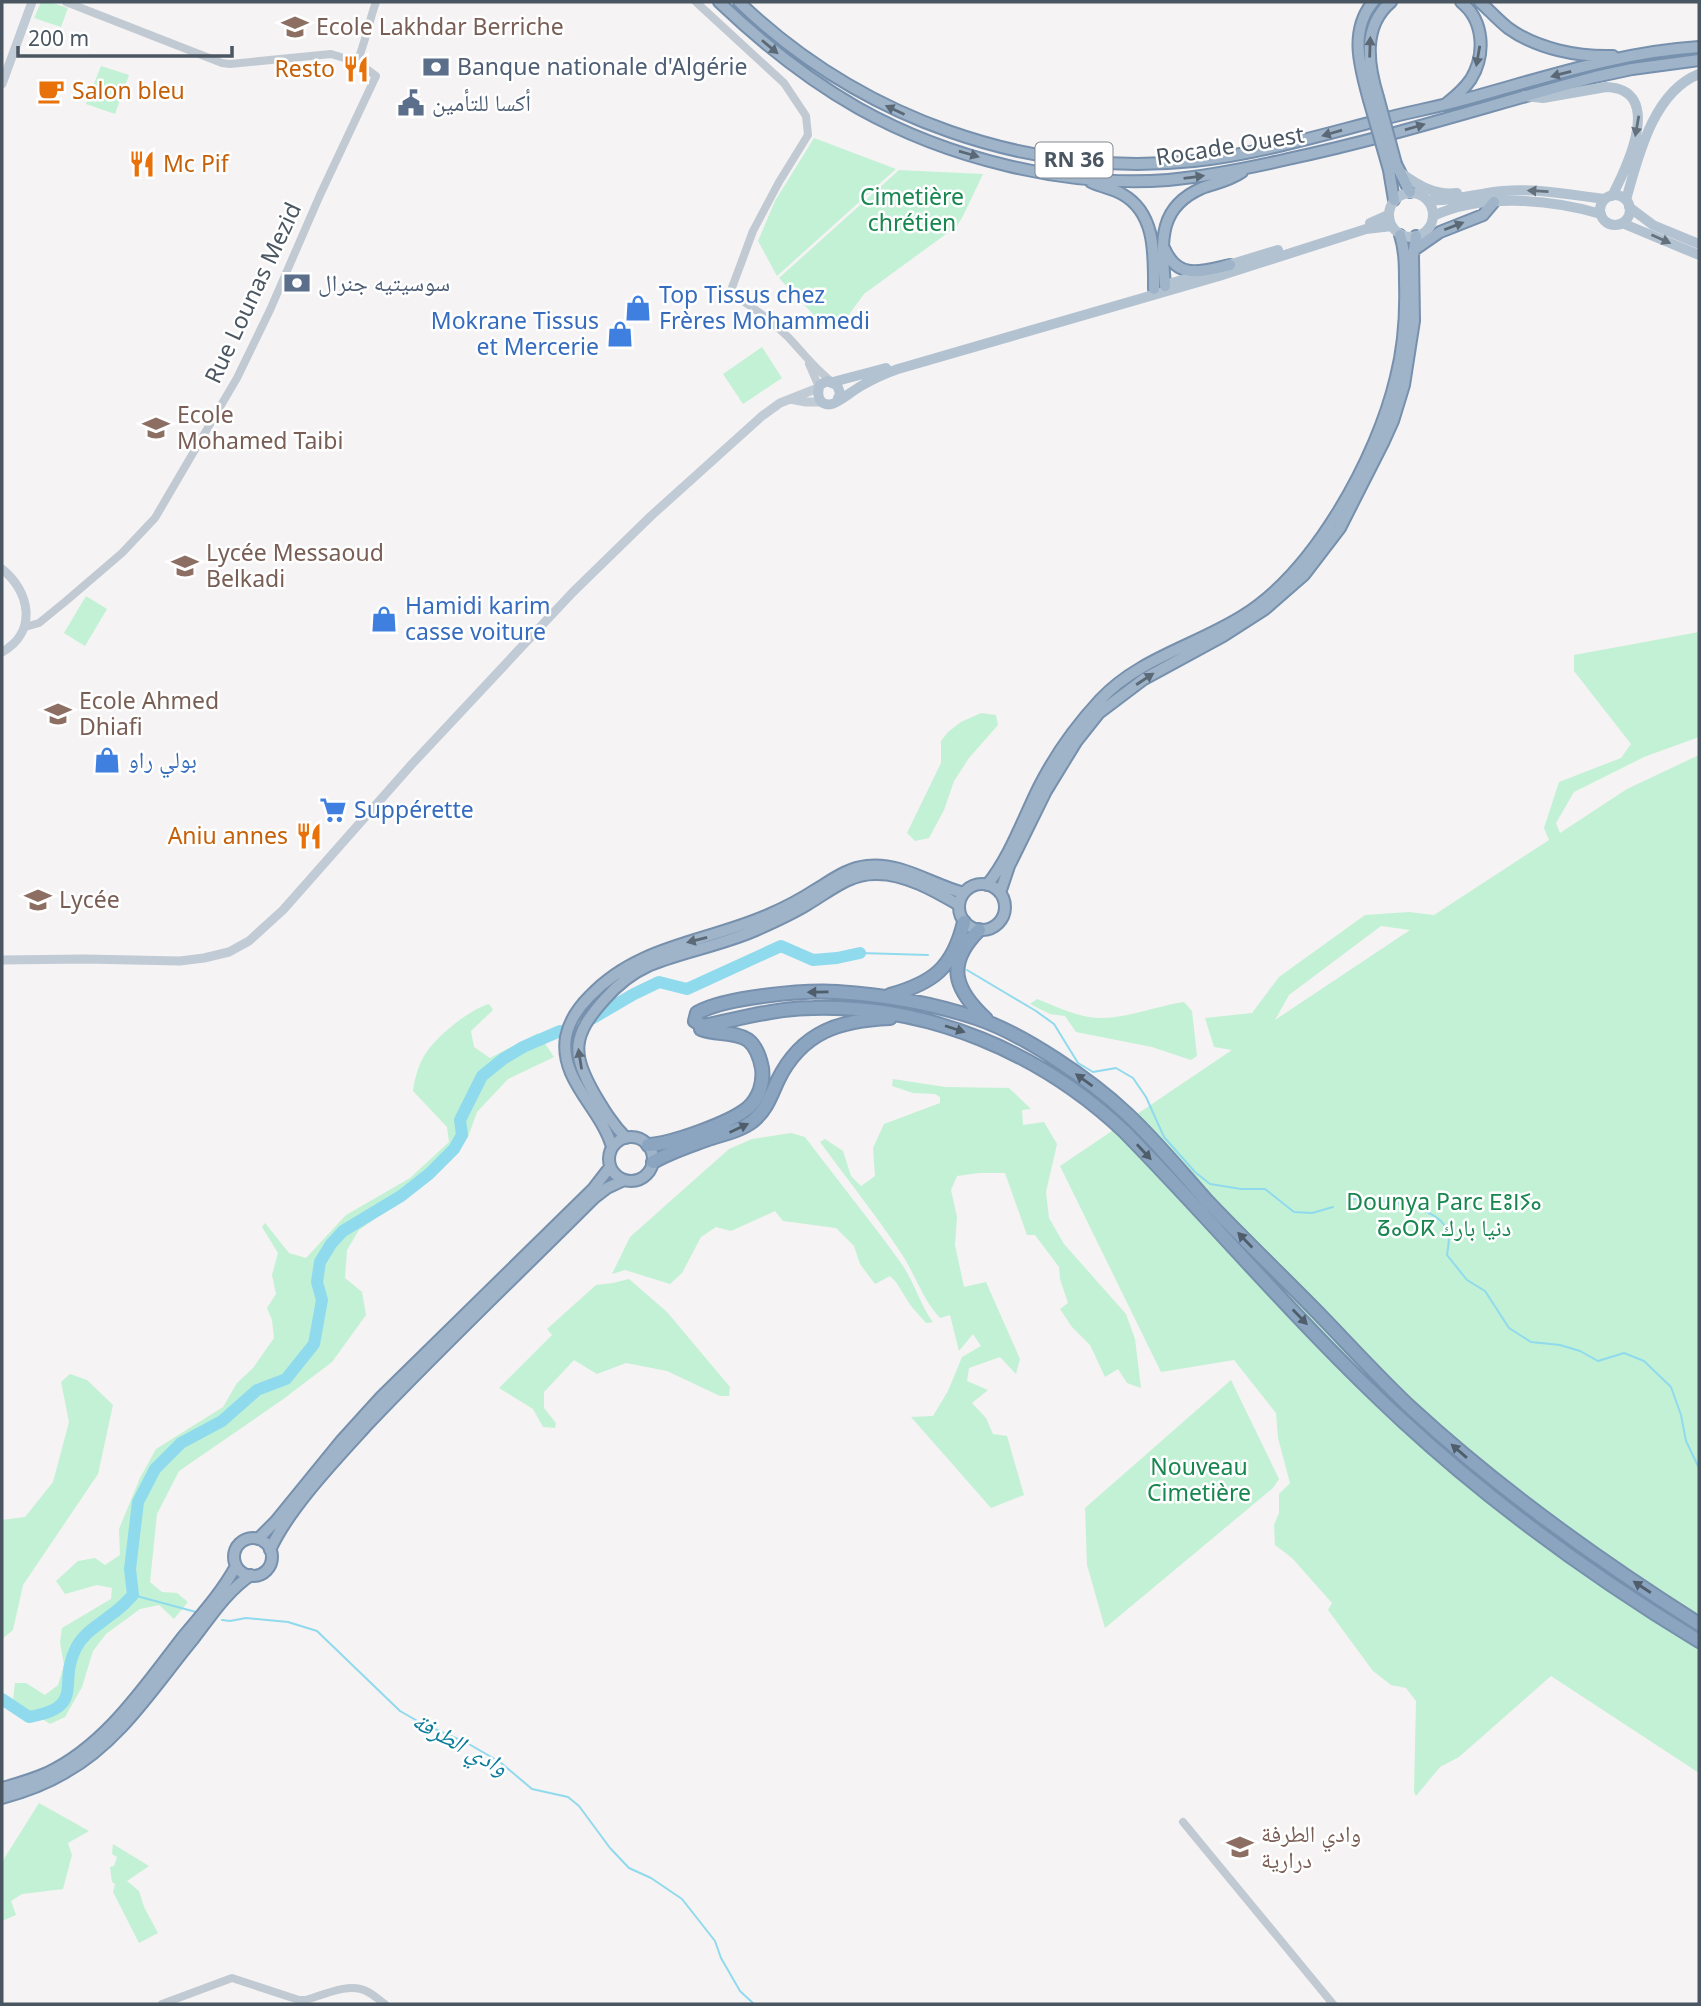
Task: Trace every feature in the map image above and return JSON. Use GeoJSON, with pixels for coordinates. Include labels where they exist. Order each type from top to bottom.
{"type":"FeatureCollection","features":[{"type":"Feature","properties":{"kind":"highway","name":"Rocade Ouest"},"geometry":{"type":"LineString","coordinates":[[719,2],[796,68],[878,119],[960,152],[1021,168],[1082,177],[1167,180],[1244,170],[1334,150],[1632,69],[1699,60]]}},
{"type":"Feature","properties":{"kind":"highway","name":"Rocade Ouest"},"geometry":{"type":"LineString","coordinates":[[739,2],[816,64],[848,86],[882,104],[952,134],[1003,148],[1052,158],[1106,163],[1148,164],[1235,156],[1403,113],[1445,105],[1629,55],[1699,47]]}},
{"type":"Feature","properties":{"kind":"highway"},"geometry":{"type":"LineString","coordinates":[[1373,2],[1363,18],[1358,40],[1359,60],[1395,169],[1410,192]]}},
{"type":"Feature","properties":{"kind":"highway"},"geometry":{"type":"LineString","coordinates":[[1374,99],[1370,34],[1380,12],[1391,2]]}},
{"type":"Feature","properties":{"kind":"highway"},"geometry":{"type":"LineString","coordinates":[[1445,105],[1466,85],[1477,66],[1479,56],[1480,38],[1476,21],[1461,2]]}},
{"type":"Feature","properties":{"kind":"highway"},"geometry":{"type":"LineString","coordinates":[[1480,2],[1508,28],[1551,48],[1585,55],[1629,55]]}},
{"type":"Feature","properties":{"kind":"highway"},"geometry":{"type":"LineString","coordinates":[[1394,200],[1395,169]]}},
{"type":"Feature","properties":{"kind":"highway"},"geometry":{"type":"LineString","coordinates":[[1159,287],[1167,220],[1181,200],[1244,170]]}},
{"type":"Feature","properties":{"kind":"highway"},"geometry":{"type":"LineString","coordinates":[[1082,177],[1124,195],[1143,215],[1153,244],[1159,287]]}},
{"type":"Feature","properties":{"kind":"highway"},"geometry":{"type":"LineString","coordinates":[[1414,250],[1447,228],[1483,215],[1494,202]]}},
{"type":"Feature","properties":{"kind":"highway"},"geometry":{"type":"LineString","coordinates":[[987,885],[1058,754],[1101,698],[1148,662],[1201,638],[1252,609],[1300,567],[1342,505],[1372,447],[1389,405],[1396,376],[1403,336],[1405,299],[1404,247],[1396,230]]}},
{"type":"Feature","properties":{"kind":"highway"},"geometry":{"type":"LineString","coordinates":[[1000,893],[987,885],[974,886],[964,893],[959,905],[964,922],[979,930],[994,927],[1002,919],[1005,909],[1000,893],[1009,866],[1046,791],[1076,742],[1099,713],[1152,674],[1223,636],[1265,608],[1304,575],[1340,528],[1393,421],[1404,385],[1414,321],[1416,236]]}},
{"type":"Feature","properties":{"kind":"highway"},"geometry":{"type":"LineString","coordinates":[[1163,240],[1169,258],[1185,271],[1197,272],[1230,265]]}},
{"type":"Feature","properties":{"kind":"highway"},"geometry":{"type":"LineString","coordinates":[[612,1147],[603,1124],[570,1072],[566,1041],[569,1025],[582,1005],[618,972],[664,949],[729,930],[767,915],[802,898],[838,875],[862,867],[900,869],[964,893]]}},
{"type":"Feature","properties":{"kind":"highway"},"geometry":{"type":"LineString","coordinates":[[626,1138],[609,1118],[586,1079],[579,1062],[578,1049],[582,1029],[590,1017],[614,989],[630,977],[649,966],[755,930],[795,911],[845,881],[860,876],[876,873],[892,875],[936,892],[959,905]]}},
{"type":"Feature","properties":{"kind":"highway"},"geometry":{"type":"LineString","coordinates":[[886,996],[916,987],[942,970],[959,944],[964,922]]}},
{"type":"Feature","properties":{"kind":"highway"},"geometry":{"type":"LineString","coordinates":[[979,930],[959,958],[958,977],[963,994],[991,1025]]}},
{"type":"Feature","properties":{"kind":"highway"},"geometry":{"type":"LineString","coordinates":[[648,1145],[669,1142],[733,1118],[748,1108],[759,1092],[762,1079],[758,1052],[750,1042],[732,1034],[703,1030],[695,1018],[699,1011],[754,998],[788,993],[826,992],[886,996],[977,1018],[1034,1046],[1072,1071],[1127,1114],[1377,1375],[1460,1452],[1559,1530],[1699,1624]]}},
{"type":"Feature","properties":{"kind":"highway"},"geometry":{"type":"LineString","coordinates":[[700,1026],[738,1017],[811,1007],[867,1009],[915,1017],[969,1034],[1003,1048],[1051,1074],[1091,1102],[1137,1144],[1358,1378],[1428,1444],[1481,1489],[1556,1546],[1699,1641]]}},
{"type":"Feature","properties":{"kind":"highway"},"geometry":{"type":"LineString","coordinates":[[653,1162],[749,1124],[767,1105],[779,1078],[794,1056],[820,1034],[852,1021],[915,1017]]}},
{"type":"Feature","properties":{"kind":"highway"},"geometry":{"type":"LineString","coordinates":[[626,1138],[639,1139],[648,1145],[652,1153],[650,1170],[645,1176],[634,1181],[624,1180],[610,1167],[609,1155],[612,1147],[626,1138]]}},
{"type":"Feature","properties":{"kind":"highway"},"geometry":{"type":"LineString","coordinates":[[258,1539],[381,1397],[593,1189],[610,1167]]}},
{"type":"Feature","properties":{"kind":"highway"},"geometry":{"type":"LineString","coordinates":[[270,1550],[282,1528],[309,1492],[393,1398],[594,1198],[624,1180]]}},
{"type":"Feature","properties":{"kind":"highway"},"geometry":{"type":"LineString","coordinates":[[2,1788],[49,1772],[98,1737],[124,1710],[226,1583],[236,1566],[234,1553],[238,1545],[249,1538],[258,1539],[270,1550],[271,1562],[260,1574],[244,1573],[236,1566]]}},
{"type":"Feature","properties":{"kind":"highway"},"geometry":{"type":"LineString","coordinates":[[2,1798],[54,1779],[99,1749],[125,1723],[229,1593],[251,1575]]}},
{"type":"Feature","properties":{"kind":"main road"},"geometry":{"type":"LineString","coordinates":[[2,84],[32,2]]}},
{"type":"Feature","properties":{"kind":"main road"},"geometry":{"type":"LineString","coordinates":[[1622,223],[1629,214],[1628,203],[1645,141],[1661,108],[1680,85],[1699,74]]}},
{"type":"Feature","properties":{"kind":"main road"},"geometry":{"type":"LineString","coordinates":[[1525,96],[1543,98],[1606,87],[1616,88],[1629,95],[1638,108],[1639,123],[1622,174],[1609,197],[1601,204],[1601,214],[1610,224],[1622,223],[1699,255]]}},
{"type":"Feature","properties":{"kind":"main road"},"geometry":{"type":"LineString","coordinates":[[1395,169],[1422,187],[1439,193],[1468,191],[1482,194]]}},
{"type":"Feature","properties":{"kind":"main road"},"geometry":{"type":"LineString","coordinates":[[1427,200],[1447,201],[1482,194],[1531,190],[1621,196],[1653,225],[1699,244]]}},
{"type":"Feature","properties":{"kind":"main road"},"geometry":{"type":"LineString","coordinates":[[790,399],[829,404],[898,369],[1219,276],[1366,229],[1396,230],[1416,236],[1428,229],[1433,216],[1432,207],[1421,194],[1401,194],[1394,200],[1388,215],[1396,230]]}},
{"type":"Feature","properties":{"kind":"main road"},"geometry":{"type":"LineString","coordinates":[[1433,216],[1457,207],[1494,202],[1552,202],[1601,214]]}},
{"type":"Feature","properties":{"kind":"main road"},"geometry":{"type":"LineString","coordinates":[[2,960],[85,958],[180,961],[229,952],[249,940],[284,908],[412,764],[573,592],[651,516],[771,409],[823,383],[1005,334],[1364,225],[1388,215]]}},
{"type":"Feature","properties":{"kind":"main road"},"geometry":{"type":"LineString","coordinates":[[833,382],[840,393],[837,401]]}},
{"type":"Feature","properties":{"kind":"main road"},"geometry":{"type":"LineString","coordinates":[[818,387],[821,402]]}},
{"type":"Feature","properties":{"kind":"main road"},"geometry":{"type":"LineString","coordinates":[[2,569],[15,582],[26,610],[25,627],[16,641],[2,652]]}},
{"type":"Feature","properties":{"kind":"street"},"geometry":{"type":"LineString","coordinates":[[66,2],[230,64],[323,53],[357,62],[376,2]]}},
{"type":"Feature","properties":{"kind":"street"},"geometry":{"type":"LineString","coordinates":[[696,2],[785,83],[806,116],[808,135],[753,231],[730,293],[772,322],[833,382]]}},
{"type":"Feature","properties":{"kind":"street","name":"Rue Lounas Mezid"},"geometry":{"type":"LineString","coordinates":[[25,627],[39,623],[66,601],[122,552],[155,518],[237,378],[376,76],[357,62]]}},
{"type":"Feature","properties":{"kind":"street"},"geometry":{"type":"LineString","coordinates":[[807,358],[818,387]]}},
{"type":"Feature","properties":{"kind":"street"},"geometry":{"type":"LineString","coordinates":[[1183,1822],[1333,2004]]}},
{"type":"Feature","properties":{"kind":"street"},"geometry":{"type":"LineString","coordinates":[[162,2004],[232,1978],[299,2000],[358,1988],[366,1990],[385,2004]]}},
{"type":"Feature","properties":{"kind":"green space"},"geometry":{"type":"Polygon","coordinates":[[[41,2],[68,8],[61,27],[34,18],[41,2]]]}},
{"type":"Feature","properties":{"kind":"green space"},"geometry":{"type":"Polygon","coordinates":[[[101,66],[129,75],[115,114],[86,104],[101,66]]]}},
{"type":"Feature","properties":{"kind":"green space"},"geometry":{"type":"Polygon","coordinates":[[[814,138],[896,169],[777,276],[758,241],[775,201],[814,138]]]}},
{"type":"Feature","properties":{"kind":"green space","name":"Cimetière chrétien"},"geometry":{"type":"Polygon","coordinates":[[[899,170],[983,174],[957,226],[864,294],[842,324],[834,329],[825,327],[779,278],[899,170]]]}},
{"type":"Feature","properties":{"kind":"green space"},"geometry":{"type":"Polygon","coordinates":[[[762,347],[782,378],[743,404],[723,374],[762,347]]]}},
{"type":"Feature","properties":{"kind":"green space"},"geometry":{"type":"Polygon","coordinates":[[[86,596],[107,609],[85,646],[64,633],[86,596]]]}},
{"type":"Feature","properties":{"kind":"green space","name":"Dounya Parc ⴹⵓⵏⵢⴰ ⵒⴰⵔⴽ دنيا بارك"},"geometry":{"type":"Polygon","coordinates":[[[1699,632],[1699,737],[1644,757],[1574,792],[1556,823],[1560,833],[1627,789],[1699,755],[1699,1773],[1551,1676],[1459,1757],[1440,1767],[1416,1796],[1416,1701],[1406,1688],[1391,1685],[1373,1671],[1328,1610],[1332,1603],[1292,1558],[1275,1545],[1274,1525],[1279,1513],[1279,1494],[1290,1483],[1278,1438],[1276,1413],[1234,1360],[1161,1372],[1060,1166],[1232,1050],[1214,1047],[1205,1018],[1252,1013],[1279,977],[1365,915],[1409,912],[1434,915],[1549,840],[1544,828],[1559,782],[1621,758],[1631,744],[1574,671],[1574,655],[1699,632]],[[1381,926],[1289,995],[1275,1020],[1410,930],[1381,926]]]}},
{"type":"Feature","properties":{"kind":"green space"},"geometry":{"type":"Polygon","coordinates":[[[981,713],[996,715],[998,725],[969,758],[954,781],[944,810],[929,838],[915,841],[907,833],[941,763],[941,741],[961,722],[981,713]]]}},
{"type":"Feature","properties":{"kind":"green space"},"geometry":{"type":"Polygon","coordinates":[[[1037,999],[1093,1018],[1122,1016],[1184,1002],[1192,1011],[1197,1056],[1191,1060],[1152,1047],[1076,1032],[1065,1016],[1050,1014],[1030,1004],[1037,999]]]}},
{"type":"Feature","properties":{"kind":"green space"},"geometry":{"type":"Polygon","coordinates":[[[489,1004],[493,1010],[471,1031],[474,1047],[490,1058],[538,1033],[554,1057],[508,1079],[477,1112],[468,1137],[428,1182],[359,1230],[347,1250],[345,1278],[362,1292],[366,1315],[332,1362],[179,1471],[157,1514],[150,1582],[162,1592],[177,1593],[188,1602],[174,1619],[159,1605],[140,1609],[106,1634],[93,1651],[82,1687],[65,1717],[50,1724],[13,1700],[15,1683],[26,1683],[45,1695],[58,1685],[64,1665],[60,1642],[62,1628],[111,1599],[112,1588],[97,1585],[65,1594],[56,1581],[78,1561],[95,1558],[105,1565],[120,1555],[119,1529],[140,1478],[156,1449],[223,1407],[237,1383],[253,1368],[274,1338],[272,1320],[267,1308],[276,1294],[272,1275],[278,1253],[262,1227],[265,1223],[289,1253],[306,1258],[346,1215],[410,1178],[449,1142],[447,1127],[413,1091],[416,1075],[425,1055],[440,1036],[464,1017],[489,1004]]]}},
{"type":"Feature","properties":{"kind":"green space"},"geometry":{"type":"Polygon","coordinates":[[[893,1079],[945,1087],[1009,1088],[1031,1109],[1022,1110],[1023,1125],[1044,1122],[1057,1144],[1046,1192],[1049,1218],[1064,1244],[1126,1314],[1135,1339],[1141,1388],[1127,1383],[1118,1369],[1105,1377],[1090,1345],[1072,1327],[1060,1309],[1068,1303],[1059,1267],[1035,1235],[1027,1235],[1005,1173],[957,1176],[951,1190],[957,1217],[955,1245],[964,1287],[986,1282],[1020,1359],[1016,1374],[1000,1357],[969,1368],[967,1381],[988,1390],[972,1403],[986,1418],[993,1434],[1007,1436],[1024,1495],[991,1508],[911,1417],[933,1416],[948,1391],[962,1357],[981,1346],[973,1334],[959,1351],[950,1315],[940,1318],[934,1311],[906,1261],[820,1142],[825,1139],[843,1151],[851,1176],[861,1186],[875,1176],[873,1148],[884,1124],[940,1103],[940,1097],[935,1094],[913,1093],[892,1086],[893,1079]]]}},
{"type":"Feature","properties":{"kind":"green space"},"geometry":{"type":"Polygon","coordinates":[[[791,1133],[805,1137],[879,1233],[903,1266],[933,1322],[926,1323],[890,1276],[875,1284],[860,1264],[854,1246],[836,1228],[783,1221],[775,1211],[731,1231],[716,1227],[701,1237],[682,1273],[670,1284],[625,1270],[612,1274],[630,1237],[729,1149],[752,1139],[791,1133]]]}},
{"type":"Feature","properties":{"kind":"green space"},"geometry":{"type":"Polygon","coordinates":[[[629,1279],[667,1312],[730,1387],[729,1396],[720,1396],[667,1371],[626,1363],[597,1374],[574,1360],[544,1392],[544,1408],[556,1423],[555,1428],[543,1427],[533,1409],[499,1388],[552,1335],[547,1329],[596,1285],[629,1279]]]}},
{"type":"Feature","properties":{"kind":"green space"},"geometry":{"type":"Polygon","coordinates":[[[70,1374],[87,1380],[113,1405],[98,1474],[23,1585],[13,1630],[2,1639],[2,1520],[25,1517],[53,1482],[69,1422],[61,1382],[70,1374]]]}},
{"type":"Feature","properties":{"kind":"green space","name":"Nouveau Cimetière"},"geometry":{"type":"Polygon","coordinates":[[[1231,1380],[1279,1479],[1273,1488],[1105,1628],[1087,1565],[1085,1508],[1231,1380]]]}},
{"type":"Feature","properties":{"kind":"green space"},"geometry":{"type":"Polygon","coordinates":[[[39,1803],[89,1831],[68,1843],[72,1855],[63,1889],[22,1894],[11,1901],[16,1915],[2,1921],[2,1862],[39,1803]]]}},
{"type":"Feature","properties":{"kind":"green space"},"geometry":{"type":"Polygon","coordinates":[[[113,1844],[149,1866],[127,1881],[139,1891],[158,1933],[139,1943],[113,1892],[115,1884],[112,1882],[110,1867],[114,1866],[117,1857],[112,1854],[113,1844]]]}},
{"type":"Feature","properties":{"kind":"waterway"},"geometry":{"type":"LineString","coordinates":[[593,1018],[659,982],[687,989],[781,946],[813,960],[860,953]]}},
{"type":"Feature","properties":{"kind":"waterway"},"geometry":{"type":"LineString","coordinates":[[860,953],[928,955]]}},
{"type":"Feature","properties":{"kind":"waterway"},"geometry":{"type":"LineString","coordinates":[[967,970],[1054,1024],[1078,1063],[1093,1072],[1116,1068],[1133,1078],[1146,1097],[1164,1137],[1195,1172],[1210,1184],[1241,1189],[1265,1189],[1294,1212],[1312,1213],[1333,1207]]}},
{"type":"Feature","properties":{"kind":"waterway"},"geometry":{"type":"LineString","coordinates":[[2,1699],[29,1717],[47,1713],[64,1700],[71,1661],[79,1642],[133,1595],[130,1569],[138,1502],[155,1469],[181,1443],[222,1421],[257,1390],[286,1379],[314,1344],[322,1300],[317,1282],[320,1262],[331,1244],[343,1231],[401,1196],[429,1174],[454,1149],[462,1135],[460,1120],[482,1076],[523,1047],[560,1031]]}},
{"type":"Feature","properties":{"kind":"waterway"},"geometry":{"type":"LineString","coordinates":[[1353,1199],[1404,1204],[1440,1220],[1448,1235],[1447,1255],[1467,1280],[1485,1291],[1509,1328],[1531,1342],[1560,1345],[1580,1351],[1598,1361],[1624,1353],[1644,1361],[1671,1387],[1681,1415],[1686,1441],[1699,1468]]}},
{"type":"Feature","properties":{"kind":"waterway","name":"وادي الطرفة"},"geometry":{"type":"LineString","coordinates":[[133,1595],[196,1612]]}},
{"type":"Feature","properties":{"kind":"waterway","name":"وادي الطرفة"},"geometry":{"type":"LineString","coordinates":[[222,1620],[246,1618],[288,1622],[317,1631],[400,1711],[500,1762],[532,1789],[568,1797],[579,1806],[610,1848],[629,1868],[651,1878],[682,1899],[715,1941],[721,1958],[740,1991],[754,2004]]}},
{"type":"Feature","properties":{"kind":"place","name":"Ecole Lakhdar Berriche"},"geometry":{"type":"Point","coordinates":[295,27]}},
{"type":"Feature","properties":{"kind":"place","name":"Banque nationale d'Algérie"},"geometry":{"type":"Point","coordinates":[436,67]}},
{"type":"Feature","properties":{"kind":"place","name":"Resto"},"geometry":{"type":"Point","coordinates":[356,69]}},
{"type":"Feature","properties":{"kind":"place","name":"Salon bleu"},"geometry":{"type":"Point","coordinates":[51,91]}},
{"type":"Feature","properties":{"kind":"place","name":"أكسا للتأمين"},"geometry":{"type":"Point","coordinates":[411,103]}},
{"type":"Feature","properties":{"kind":"place","name":"Mc Pif"},"geometry":{"type":"Point","coordinates":[142,164]}},
{"type":"Feature","properties":{"kind":"place","name":"سوسيتيه جنرال"},"geometry":{"type":"Point","coordinates":[297,283]}},
{"type":"Feature","properties":{"kind":"place","name":"Top Tissus chez Frères Mohammedi"},"geometry":{"type":"Point","coordinates":[638,308]}},
{"type":"Feature","properties":{"kind":"place","name":"Mokrane Tissus et Mercerie"},"geometry":{"type":"Point","coordinates":[620,334]}},
{"type":"Feature","properties":{"kind":"place","name":"Ecole Mohamed Taibi"},"geometry":{"type":"Point","coordinates":[156,428]}},
{"type":"Feature","properties":{"kind":"place","name":"Lycée Messaoud Belkadi"},"geometry":{"type":"Point","coordinates":[185,566]}},
{"type":"Feature","properties":{"kind":"place","name":"Hamidi karim casse voiture"},"geometry":{"type":"Point","coordinates":[384,619]}},
{"type":"Feature","properties":{"kind":"place","name":"Ecole Ahmed Dhiafi"},"geometry":{"type":"Point","coordinates":[58,714]}},
{"type":"Feature","properties":{"kind":"place","name":"بولي راو"},"geometry":{"type":"Point","coordinates":[107,760]}},
{"type":"Feature","properties":{"kind":"place","name":"Suppérette"},"geometry":{"type":"Point","coordinates":[333,810]}},
{"type":"Feature","properties":{"kind":"place","name":"Aniu annes"},"geometry":{"type":"Point","coordinates":[309,836]}},
{"type":"Feature","properties":{"kind":"place","name":"Lycée"},"geometry":{"type":"Point","coordinates":[38,900]}},
{"type":"Feature","properties":{"kind":"place","name":"وادي الطرفة درارية"},"geometry":{"type":"Point","coordinates":[1240,1847]}}]}
